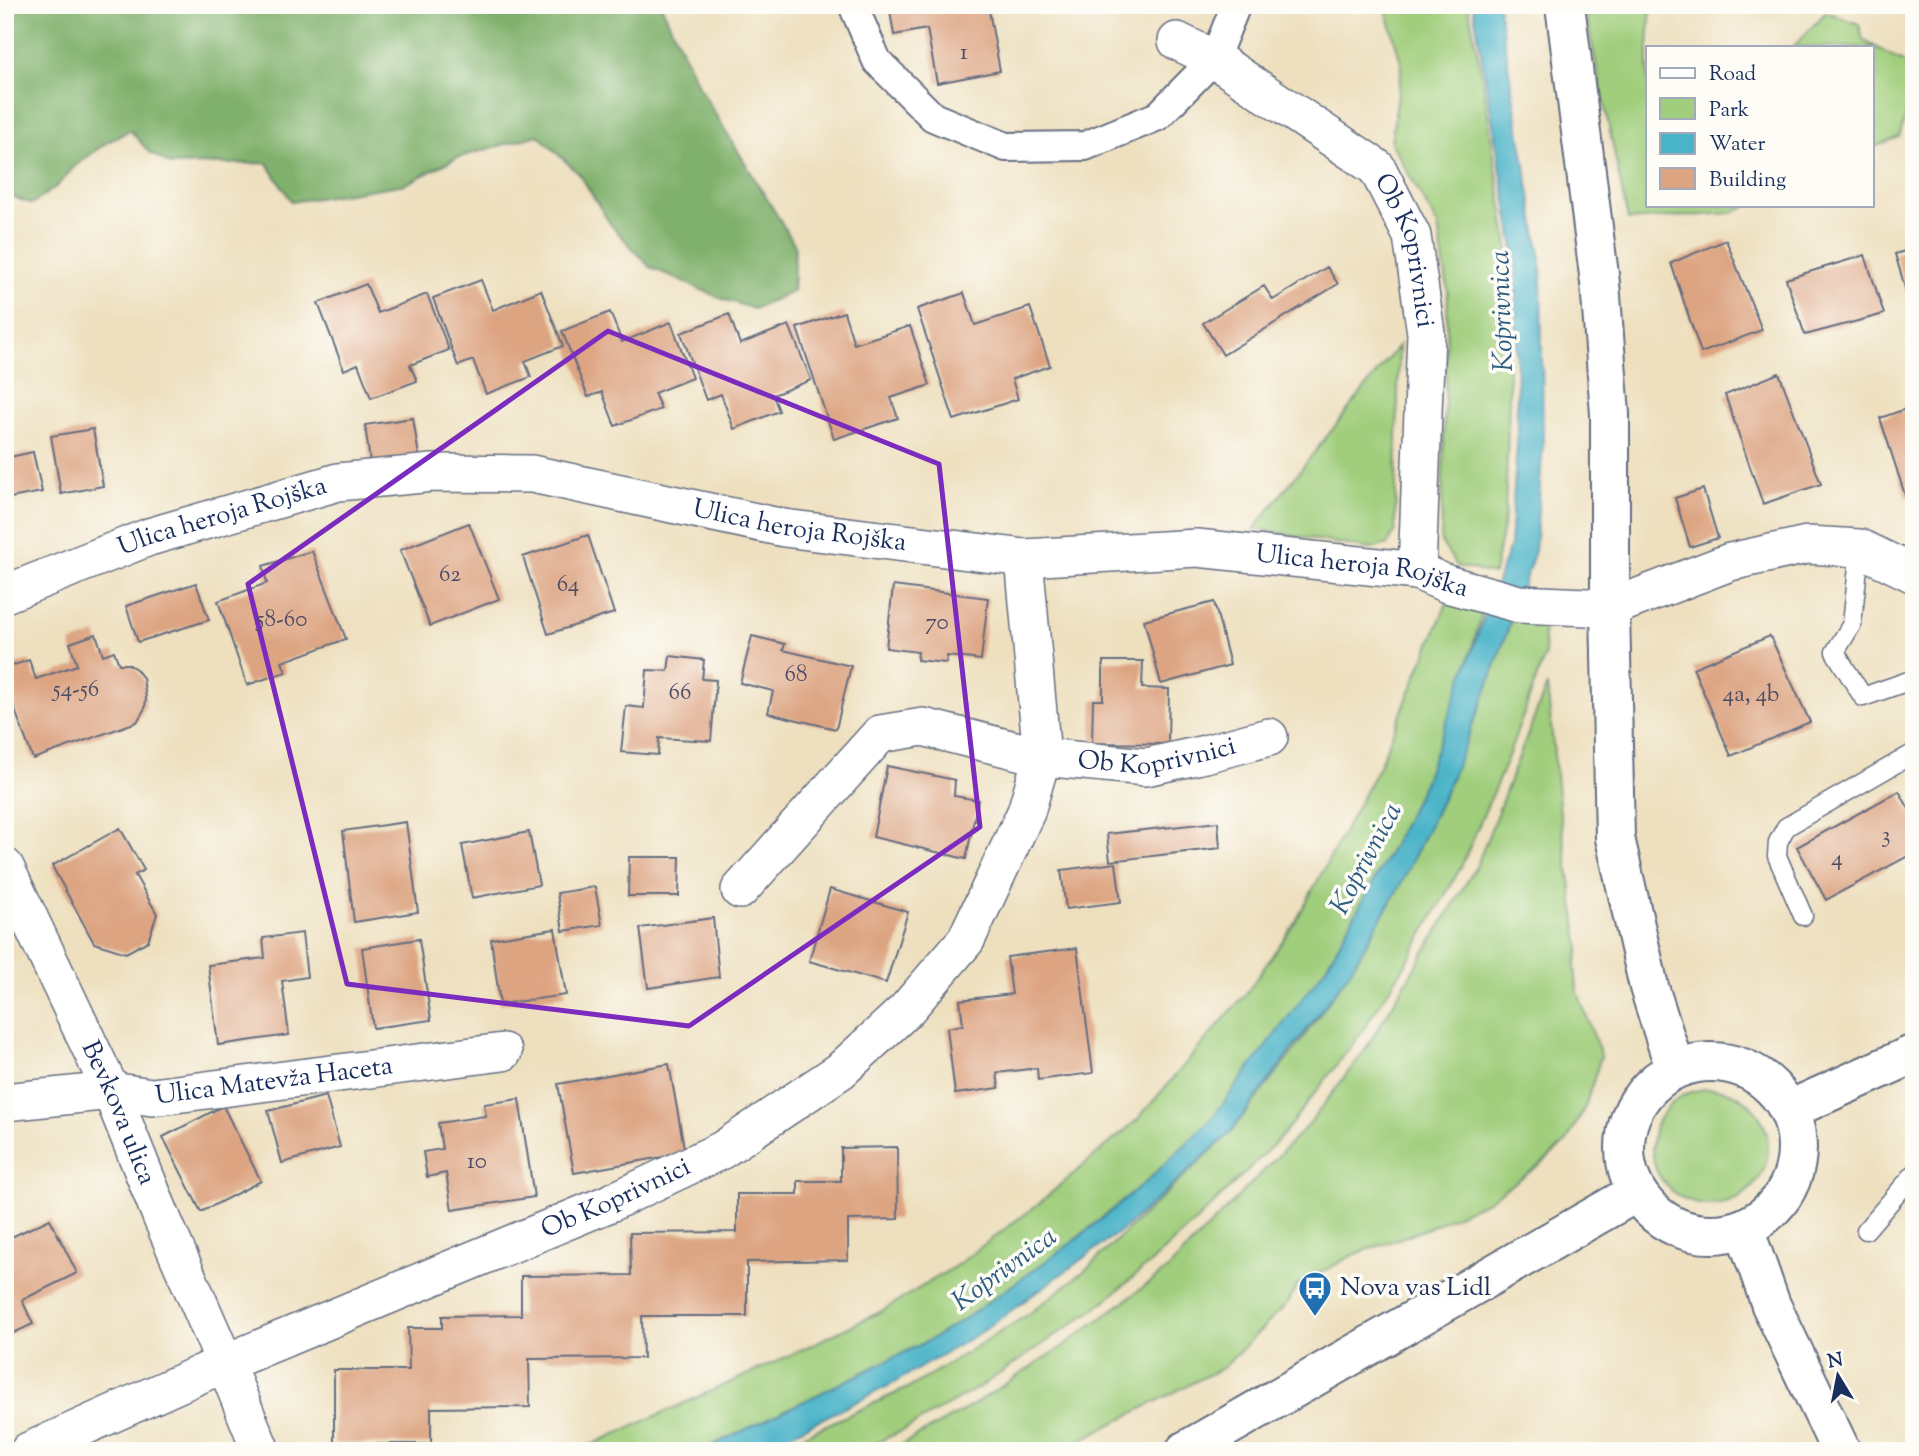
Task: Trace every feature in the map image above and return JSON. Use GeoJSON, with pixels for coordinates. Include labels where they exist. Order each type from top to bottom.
{"type":"FeatureCollection","features":[{"type":"Feature","properties":{"kind":"street"},"geometry":{"type":"LineString","coordinates":[[853,5],[877,61],[933,117],[1006,147],[1086,146],[1158,116],[1214,59],[1236,5]]}},
{"type":"Feature","properties":{"kind":"street"},"geometry":{"type":"LineString","coordinates":[[1565,5],[1599,270],[1610,414],[1610,608],[1615,838],[1649,988],[1675,1069]]}},
{"type":"Feature","properties":{"kind":"street","name":"Ob Koprivnici"},"geometry":{"type":"LineString","coordinates":[[1178,41],[1214,59],[1377,168],[1412,236],[1426,333],[1432,578]]}},
{"type":"Feature","properties":{"kind":"street","name":"Ulica heroja Rojška"},"geometry":{"type":"LineString","coordinates":[[5,594],[149,537],[338,482],[433,473],[532,474],[784,528],[1024,558],[1197,548],[1432,578],[1519,604],[1610,608]]}},
{"type":"Feature","properties":{"kind":"street"},"geometry":{"type":"LineString","coordinates":[[1610,608],[1730,562],[1807,545],[1860,548],[1914,574]]}},
{"type":"Feature","properties":{"kind":"street","name":"Ob Koprivnici"},"geometry":{"type":"LineString","coordinates":[[29,1451],[225,1363],[610,1203],[722,1150],[840,1071],[906,1010],[966,940],[1026,811],[1042,757],[1024,558]]}},
{"type":"Feature","properties":{"kind":"street","name":"Ob Koprivnici"},"geometry":{"type":"LineString","coordinates":[[740,890],[880,734],[923,727],[1042,757],[1146,767],[1269,737]]}},
{"type":"Feature","properties":{"kind":"street","name":"Bevkova ulica"},"geometry":{"type":"LineString","coordinates":[[5,867],[110,1091],[261,1451]]}},
{"type":"Feature","properties":{"kind":"street","name":"Ulica Matevža Haceta"},"geometry":{"type":"LineString","coordinates":[[5,1102],[110,1091],[152,1097],[503,1052]]}},
{"type":"Feature","properties":{"kind":"street"},"geometry":{"type":"LineString","coordinates":[[1789,1110],[1914,1054]]}},
{"type":"Feature","properties":{"kind":"street"},"geometry":{"type":"LineString","coordinates":[[1701,1061],[1728,1063],[1740,1067],[1753,1072],[1774,1088],[1789,1110],[1797,1137],[1796,1165],[1785,1191],[1768,1213],[1744,1228],[1720,1233],[1696,1233],[1672,1225],[1652,1211],[1637,1192],[1626,1165],[1625,1136],[1633,1108],[1651,1084],[1675,1069],[1701,1061]]}},
{"type":"Feature","properties":{"kind":"street"},"geometry":{"type":"LineString","coordinates":[[1185,1451],[1637,1192]]}},
{"type":"Feature","properties":{"kind":"street"},"geometry":{"type":"LineString","coordinates":[[1744,1228],[1771,1305],[1841,1451]]}},
{"type":"Feature","properties":{"kind":"lane"},"geometry":{"type":"LineString","coordinates":[[1860,548],[1852,624],[1835,652],[1863,697],[1914,679]]}},
{"type":"Feature","properties":{"kind":"lane"},"geometry":{"type":"LineString","coordinates":[[1803,916],[1777,856],[1778,842],[1786,827],[1914,754]]}},
{"type":"Feature","properties":{"kind":"lane"},"geometry":{"type":"LineString","coordinates":[[1866,1230],[1914,1174]]}},
{"type":"Feature","properties":{"kind":"highlighted area"},"geometry":{"type":"Polygon","coordinates":[[[608,331],[939,464],[980,827],[689,1026],[347,984],[248,584],[608,331]]]}},
{"type":"Feature","properties":{"kind":"green space"},"geometry":{"type":"Polygon","coordinates":[[[5,5],[661,5],[699,87],[795,245],[793,291],[754,309],[720,298],[650,267],[610,224],[580,175],[538,135],[456,158],[406,184],[292,202],[267,163],[171,165],[149,152],[130,130],[106,143],[75,166],[58,185],[32,204],[5,194],[5,5]]]}},
{"type":"Feature","properties":{"kind":"green space"},"geometry":{"type":"Polygon","coordinates":[[[1385,5],[1468,5],[1482,76],[1508,247],[1509,397],[1505,515],[1494,574],[1457,566],[1441,542],[1448,290],[1438,226],[1391,142],[1402,66],[1385,5]]]}},
{"type":"Feature","properties":{"kind":"green space"},"geometry":{"type":"Polygon","coordinates":[[[1584,5],[1651,5],[1646,46],[1646,206],[1747,206],[1732,213],[1628,220],[1584,5]]]}},
{"type":"Feature","properties":{"kind":"green space"},"geometry":{"type":"Polygon","coordinates":[[[1826,12],[1859,24],[1863,40],[1874,46],[1794,46],[1826,12]]]}},
{"type":"Feature","properties":{"kind":"green space"},"geometry":{"type":"Polygon","coordinates":[[[1874,46],[1914,68],[1914,90],[1899,137],[1874,147],[1874,46]]]}},
{"type":"Feature","properties":{"kind":"green space"},"geometry":{"type":"Polygon","coordinates":[[[1399,345],[1395,531],[1388,544],[1371,549],[1254,529],[1399,345]]]}},
{"type":"Feature","properties":{"kind":"green space"},"geometry":{"type":"Polygon","coordinates":[[[1449,598],[1484,607],[1458,694],[1424,783],[1387,857],[1326,967],[1271,1044],[1209,1122],[1147,1181],[1054,1257],[953,1327],[926,1342],[701,1451],[578,1451],[882,1311],[957,1265],[1038,1204],[1137,1120],[1248,991],[1296,921],[1379,766],[1449,598]]]}},
{"type":"Feature","properties":{"kind":"green space"},"geometry":{"type":"Polygon","coordinates":[[[1513,615],[1534,620],[1543,627],[1545,655],[1506,762],[1461,867],[1406,964],[1358,1037],[1282,1136],[1147,1266],[1100,1305],[983,1385],[904,1430],[858,1451],[769,1451],[912,1386],[1029,1314],[1083,1272],[1229,1134],[1294,1051],[1349,973],[1402,882],[1448,786],[1486,692],[1513,615]]]}},
{"type":"Feature","properties":{"kind":"green space"},"geometry":{"type":"Polygon","coordinates":[[[1547,685],[1560,814],[1580,949],[1575,966],[1577,990],[1601,1056],[1585,1107],[1567,1141],[1541,1164],[1488,1201],[1426,1229],[1353,1255],[1296,1286],[1289,1302],[1224,1367],[1059,1451],[890,1451],[970,1407],[1062,1347],[1168,1269],[1308,1125],[1365,1050],[1477,865],[1547,685]]]}},
{"type":"Feature","properties":{"kind":"green space"},"geometry":{"type":"Polygon","coordinates":[[[1710,1089],[1732,1094],[1751,1106],[1763,1125],[1768,1147],[1763,1169],[1751,1188],[1732,1200],[1710,1205],[1688,1200],[1669,1188],[1657,1169],[1652,1147],[1657,1125],[1669,1106],[1688,1094],[1710,1089]]]}},
{"type":"Feature","properties":{"kind":"water"},"geometry":{"type":"Polygon","coordinates":[[[1473,5],[1498,5],[1541,260],[1543,444],[1535,551],[1486,692],[1448,786],[1402,882],[1349,973],[1229,1134],[1126,1227],[983,1331],[890,1385],[757,1451],[701,1451],[926,1342],[966,1318],[1077,1239],[1147,1181],[1209,1122],[1326,967],[1387,857],[1424,783],[1510,546],[1517,444],[1516,261],[1473,5]]]}},
{"type":"Feature","properties":{"kind":"building"},"geometry":{"type":"Polygon","coordinates":[[[889,5],[988,5],[1000,71],[937,83],[927,29],[894,35],[889,5]]]}},
{"type":"Feature","properties":{"kind":"building"},"geometry":{"type":"Polygon","coordinates":[[[1726,240],[1762,330],[1701,353],[1671,263],[1726,240]]]}},
{"type":"Feature","properties":{"kind":"building"},"geometry":{"type":"Polygon","coordinates":[[[1914,248],[1914,314],[1913,314],[1895,254],[1914,248]]]}},
{"type":"Feature","properties":{"kind":"building"},"geometry":{"type":"Polygon","coordinates":[[[1865,255],[1884,314],[1805,335],[1786,279],[1865,255]]]}},
{"type":"Feature","properties":{"kind":"building"},"geometry":{"type":"Polygon","coordinates":[[[1327,267],[1338,284],[1223,355],[1203,323],[1264,286],[1273,300],[1327,267]]]}},
{"type":"Feature","properties":{"kind":"building"},"geometry":{"type":"Polygon","coordinates":[[[481,280],[493,310],[541,290],[563,346],[525,361],[531,377],[486,394],[473,360],[458,366],[433,298],[481,280]]]}},
{"type":"Feature","properties":{"kind":"building"},"geometry":{"type":"Polygon","coordinates":[[[366,284],[378,313],[427,294],[449,350],[410,365],[417,381],[371,398],[358,364],[344,370],[318,303],[366,284]]]}},
{"type":"Feature","properties":{"kind":"building"},"geometry":{"type":"Polygon","coordinates":[[[964,293],[975,325],[1030,307],[1050,366],[1012,379],[1018,399],[954,420],[917,309],[964,293]]]}},
{"type":"Feature","properties":{"kind":"building"},"geometry":{"type":"Polygon","coordinates":[[[610,312],[622,342],[671,322],[692,378],[654,393],[661,409],[615,426],[602,392],[588,397],[562,331],[610,312]]]}},
{"type":"Feature","properties":{"kind":"building"},"geometry":{"type":"Polygon","coordinates":[[[844,312],[854,344],[910,326],[930,385],[891,398],[898,418],[834,439],[797,328],[844,312]]]}},
{"type":"Feature","properties":{"kind":"building"},"geometry":{"type":"Polygon","coordinates":[[[729,314],[740,344],[789,325],[811,380],[773,395],[779,411],[734,429],[721,394],[706,400],[681,333],[729,314]]]}},
{"type":"Feature","properties":{"kind":"building"},"geometry":{"type":"Polygon","coordinates":[[[1779,373],[1821,484],[1763,504],[1725,395],[1779,373]]]}},
{"type":"Feature","properties":{"kind":"building"},"geometry":{"type":"Polygon","coordinates":[[[1914,406],[1914,495],[1906,498],[1880,418],[1914,406]]]}},
{"type":"Feature","properties":{"kind":"building"},"geometry":{"type":"Polygon","coordinates":[[[413,418],[419,456],[370,462],[365,425],[413,418]]]}},
{"type":"Feature","properties":{"kind":"building"},"geometry":{"type":"Polygon","coordinates":[[[93,429],[103,486],[61,494],[51,436],[93,429]]]}},
{"type":"Feature","properties":{"kind":"building"},"geometry":{"type":"Polygon","coordinates":[[[33,452],[42,492],[5,499],[5,458],[33,452]]]}},
{"type":"Feature","properties":{"kind":"building"},"geometry":{"type":"Polygon","coordinates":[[[1703,489],[1718,538],[1690,547],[1675,498],[1703,489]]]}},
{"type":"Feature","properties":{"kind":"building"},"geometry":{"type":"Polygon","coordinates":[[[469,523],[499,599],[430,626],[400,550],[469,523]]]}},
{"type":"Feature","properties":{"kind":"building"},"geometry":{"type":"Polygon","coordinates":[[[588,535],[614,613],[548,634],[523,557],[588,535]]]}},
{"type":"Feature","properties":{"kind":"building"},"geometry":{"type":"Polygon","coordinates":[[[312,551],[346,639],[282,662],[286,672],[247,685],[218,601],[267,583],[263,566],[312,551]]]}},
{"type":"Feature","properties":{"kind":"building"},"geometry":{"type":"Polygon","coordinates":[[[196,583],[209,620],[138,642],[126,606],[196,583]]]}},
{"type":"Feature","properties":{"kind":"building"},"geometry":{"type":"Polygon","coordinates":[[[893,586],[988,598],[981,660],[947,656],[946,663],[917,660],[918,652],[886,648],[893,586]]]}},
{"type":"Feature","properties":{"kind":"building"},"geometry":{"type":"Polygon","coordinates":[[[1214,602],[1230,665],[1161,684],[1144,620],[1214,602]]]}},
{"type":"Feature","properties":{"kind":"building"},"geometry":{"type":"Polygon","coordinates":[[[96,634],[103,655],[114,651],[119,664],[128,664],[143,678],[145,708],[137,722],[33,759],[5,683],[5,668],[29,660],[36,679],[77,665],[70,643],[96,634]]]}},
{"type":"Feature","properties":{"kind":"building"},"geometry":{"type":"Polygon","coordinates":[[[752,636],[785,644],[783,650],[851,666],[836,729],[768,713],[773,691],[740,683],[752,636]]]}},
{"type":"Feature","properties":{"kind":"building"},"geometry":{"type":"Polygon","coordinates":[[[1770,636],[1810,722],[1731,756],[1693,668],[1770,636]]]}},
{"type":"Feature","properties":{"kind":"building"},"geometry":{"type":"Polygon","coordinates":[[[670,656],[704,660],[702,679],[716,680],[711,741],[659,738],[658,755],[621,752],[626,706],[644,708],[647,670],[668,671],[670,656]]]}},
{"type":"Feature","properties":{"kind":"building"},"geometry":{"type":"Polygon","coordinates":[[[1103,661],[1143,661],[1142,688],[1169,689],[1168,744],[1092,743],[1093,700],[1103,700],[1103,661]]]}},
{"type":"Feature","properties":{"kind":"building"},"geometry":{"type":"Polygon","coordinates":[[[887,766],[955,780],[954,796],[978,800],[966,859],[873,837],[887,766]]]}},
{"type":"Feature","properties":{"kind":"building"},"geometry":{"type":"Polygon","coordinates":[[[1899,791],[1914,818],[1914,853],[1826,900],[1797,847],[1899,791]]]}},
{"type":"Feature","properties":{"kind":"building"},"geometry":{"type":"Polygon","coordinates":[[[406,822],[418,912],[354,922],[343,831],[406,822]]]}},
{"type":"Feature","properties":{"kind":"building"},"geometry":{"type":"Polygon","coordinates":[[[1218,822],[1220,848],[1110,861],[1107,834],[1218,822]]]}},
{"type":"Feature","properties":{"kind":"building"},"geometry":{"type":"Polygon","coordinates":[[[120,828],[144,870],[135,875],[157,914],[148,941],[126,953],[94,943],[52,866],[120,828]]]}},
{"type":"Feature","properties":{"kind":"building"},"geometry":{"type":"Polygon","coordinates":[[[529,832],[539,885],[472,898],[462,845],[529,832]]]}},
{"type":"Feature","properties":{"kind":"building"},"geometry":{"type":"Polygon","coordinates":[[[629,857],[680,857],[679,896],[628,896],[629,857]]]}},
{"type":"Feature","properties":{"kind":"building"},"geometry":{"type":"Polygon","coordinates":[[[1116,863],[1121,902],[1066,909],[1061,870],[1116,863]]]}},
{"type":"Feature","properties":{"kind":"building"},"geometry":{"type":"Polygon","coordinates":[[[595,887],[602,925],[563,931],[557,893],[595,887]]]}},
{"type":"Feature","properties":{"kind":"building"},"geometry":{"type":"Polygon","coordinates":[[[830,889],[908,912],[886,983],[809,961],[830,889]]]}},
{"type":"Feature","properties":{"kind":"building"},"geometry":{"type":"Polygon","coordinates":[[[713,918],[719,977],[648,988],[640,928],[713,918]]]}},
{"type":"Feature","properties":{"kind":"building"},"geometry":{"type":"Polygon","coordinates":[[[555,929],[566,995],[500,1004],[491,939],[555,929]]]}},
{"type":"Feature","properties":{"kind":"building"},"geometry":{"type":"Polygon","coordinates":[[[302,933],[307,977],[282,981],[289,1035],[218,1045],[208,965],[265,958],[263,938],[302,933]]]}},
{"type":"Feature","properties":{"kind":"building"},"geometry":{"type":"Polygon","coordinates":[[[419,939],[431,1020],[373,1028],[362,948],[419,939]]]}},
{"type":"Feature","properties":{"kind":"building"},"geometry":{"type":"Polygon","coordinates":[[[1077,948],[1093,1073],[1038,1080],[1037,1068],[997,1073],[999,1088],[955,1094],[947,1028],[963,1025],[960,1000],[1012,994],[1007,957],[1077,948]]]}},
{"type":"Feature","properties":{"kind":"building"},"geometry":{"type":"Polygon","coordinates":[[[669,1064],[685,1153],[574,1173],[558,1084],[669,1064]]]}},
{"type":"Feature","properties":{"kind":"building"},"geometry":{"type":"Polygon","coordinates":[[[326,1096],[340,1147],[282,1163],[268,1111],[326,1096]]]}},
{"type":"Feature","properties":{"kind":"building"},"geometry":{"type":"Polygon","coordinates":[[[519,1099],[534,1197],[452,1210],[446,1173],[427,1177],[423,1152],[442,1149],[438,1123],[486,1116],[484,1104],[519,1099]]]}},
{"type":"Feature","properties":{"kind":"building"},"geometry":{"type":"Polygon","coordinates":[[[223,1106],[261,1181],[201,1212],[163,1137],[223,1106]]]}},
{"type":"Feature","properties":{"kind":"building"},"geometry":{"type":"Polygon","coordinates":[[[897,1147],[898,1219],[848,1220],[848,1260],[747,1262],[747,1316],[642,1316],[643,1358],[529,1359],[530,1407],[431,1408],[431,1444],[334,1444],[334,1370],[409,1370],[408,1328],[442,1328],[442,1316],[521,1315],[521,1276],[631,1275],[630,1233],[737,1232],[737,1194],[798,1194],[798,1181],[841,1181],[841,1148],[897,1147]]]}},
{"type":"Feature","properties":{"kind":"building"},"geometry":{"type":"Polygon","coordinates":[[[50,1219],[77,1273],[22,1300],[33,1324],[5,1337],[5,1240],[50,1219]]]}},
{"type":"Feature","properties":{"kind":"place","name":"Nova vas Lidl"},"geometry":{"type":"Point","coordinates":[1315,1318]}},
{"type":"Feature","properties":{"kind":"water label","name":"Koprivnica"},"geometry":{"type":"Point","coordinates":[1503,311]}},
{"type":"Feature","properties":{"kind":"water label","name":"Koprivnica"},"geometry":{"type":"Point","coordinates":[1367,859]}},
{"type":"Feature","properties":{"kind":"water label","name":"Koprivnica"},"geometry":{"type":"Point","coordinates":[1005,1270]}}]}
